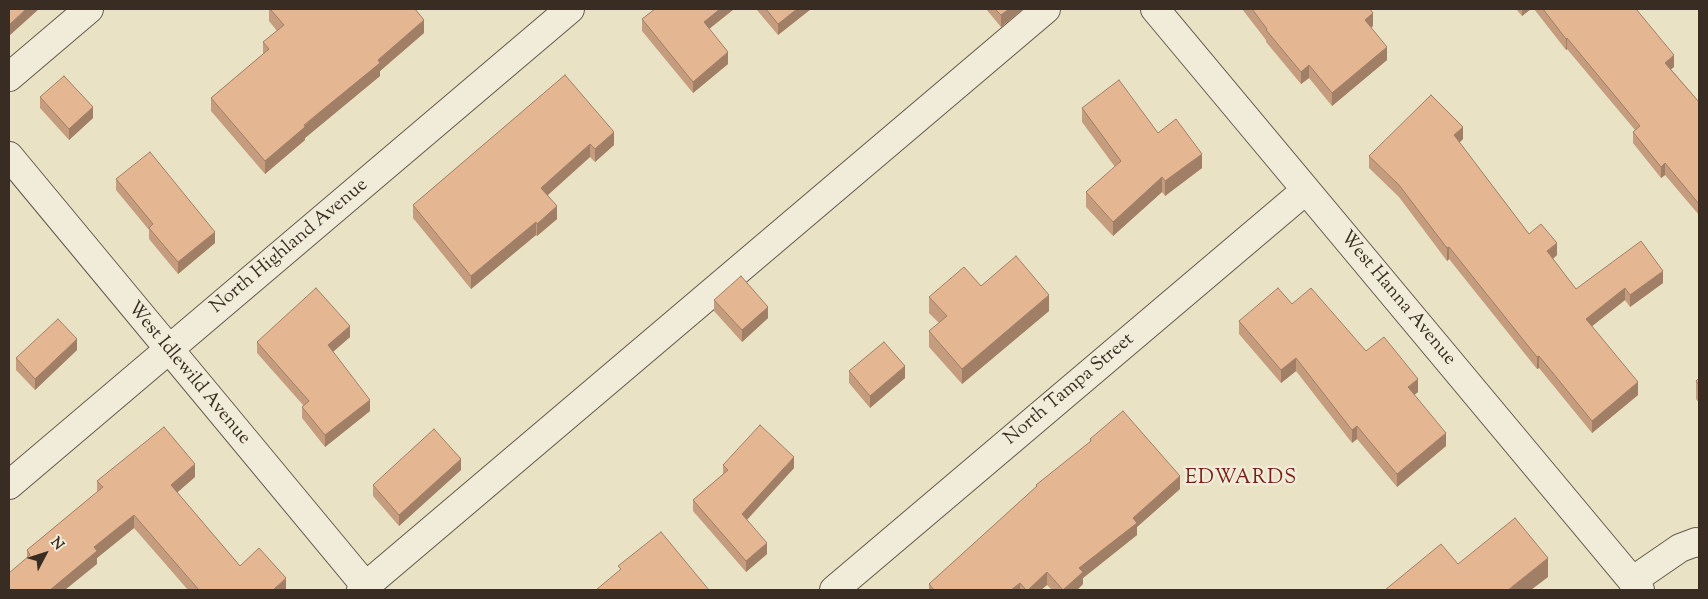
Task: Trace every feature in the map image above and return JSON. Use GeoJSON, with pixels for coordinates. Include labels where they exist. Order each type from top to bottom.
{"type":"FeatureCollection","features":[{"type":"Feature","properties":{"kind":"street"},"geometry":{"type":"LineString","coordinates":[[9,77],[89,9]]}},
{"type":"Feature","properties":{"kind":"street","name":"North Highland Avenue"},"geometry":{"type":"LineString","coordinates":[[9,485],[570,9]]}},
{"type":"Feature","properties":{"kind":"street"},"geometry":{"type":"LineString","coordinates":[[365,589],[1046,9]]}},
{"type":"Feature","properties":{"kind":"street","name":"West Hanna Avenue"},"geometry":{"type":"LineString","coordinates":[[1155,9],[1636,586]]}},
{"type":"Feature","properties":{"kind":"street","name":"West Idlewild Avenue"},"geometry":{"type":"LineString","coordinates":[[9,156],[365,589]]}},
{"type":"Feature","properties":{"kind":"street","name":"North Tampa Street"},"geometry":{"type":"LineString","coordinates":[[834,590],[1306,190]]}},
{"type":"Feature","properties":{"kind":"street"},"geometry":{"type":"LineString","coordinates":[[1636,586],[1680,548],[1696,542],[1699,543]]}},
{"type":"Feature","properties":{"kind":"building"},"geometry":{"type":"Polygon","coordinates":[[[9,9],[26,9],[9,25],[9,9]]]}},
{"type":"Feature","properties":{"kind":"building"},"geometry":{"type":"Polygon","coordinates":[[[270,9],[415,9],[424,20],[378,60],[380,63],[304,125],[305,127],[265,161],[211,98],[269,49],[263,42],[284,25],[270,9]]]}},
{"type":"Feature","properties":{"kind":"building"},"geometry":{"type":"Polygon","coordinates":[[[655,9],[720,9],[704,22],[728,52],[693,82],[642,19],[655,9]]]}},
{"type":"Feature","properties":{"kind":"building"},"geometry":{"type":"Polygon","coordinates":[[[766,9],[797,9],[778,24],[766,9]]]}},
{"type":"Feature","properties":{"kind":"building"},"geometry":{"type":"Polygon","coordinates":[[[995,9],[1009,9],[1001,15],[995,9]]]}},
{"type":"Feature","properties":{"kind":"building"},"geometry":{"type":"Polygon","coordinates":[[[1252,9],[1370,9],[1373,13],[1365,20],[1387,47],[1332,93],[1309,65],[1301,72],[1266,30],[1252,9]]]}},
{"type":"Feature","properties":{"kind":"building"},"geometry":{"type":"Polygon","coordinates":[[[1543,9],[1636,9],[1674,55],[1665,63],[1699,102],[1699,204],[1665,163],[1661,167],[1633,132],[1640,126],[1543,9]]]}},
{"type":"Feature","properties":{"kind":"building"},"geometry":{"type":"Polygon","coordinates":[[[565,75],[614,132],[595,149],[590,144],[541,188],[557,206],[471,276],[413,205],[565,75]]]}},
{"type":"Feature","properties":{"kind":"building"},"geometry":{"type":"Polygon","coordinates":[[[64,76],[93,107],[69,129],[40,97],[64,76]]]}},
{"type":"Feature","properties":{"kind":"building"},"geometry":{"type":"Polygon","coordinates":[[[1119,80],[1158,133],[1176,119],[1202,154],[1165,181],[1162,177],[1113,222],[1086,192],[1121,161],[1082,108],[1119,80]]]}},
{"type":"Feature","properties":{"kind":"building"},"geometry":{"type":"Polygon","coordinates":[[[1431,95],[1463,127],[1454,135],[1529,234],[1541,224],[1557,243],[1547,251],[1576,289],[1641,241],[1663,271],[1630,295],[1625,288],[1586,319],[1638,382],[1592,421],[1539,356],[1537,357],[1449,247],[1447,248],[1399,185],[1369,156],[1431,95]]]}},
{"type":"Feature","properties":{"kind":"building"},"geometry":{"type":"Polygon","coordinates":[[[150,152],[215,232],[178,262],[149,228],[153,224],[116,179],[150,152]]]}},
{"type":"Feature","properties":{"kind":"building"},"geometry":{"type":"Polygon","coordinates":[[[1016,256],[1049,295],[962,369],[929,331],[947,316],[929,297],[964,267],[981,286],[1016,256]]]}},
{"type":"Feature","properties":{"kind":"building"},"geometry":{"type":"Polygon","coordinates":[[[741,276],[768,307],[742,330],[714,300],[741,276]]]}},
{"type":"Feature","properties":{"kind":"building"},"geometry":{"type":"Polygon","coordinates":[[[316,288],[350,326],[328,345],[370,400],[325,435],[302,407],[309,401],[257,342],[316,288]]]}},
{"type":"Feature","properties":{"kind":"building"},"geometry":{"type":"Polygon","coordinates":[[[1278,288],[1292,304],[1311,288],[1366,351],[1384,337],[1418,379],[1408,387],[1446,433],[1397,474],[1357,426],[1352,430],[1296,358],[1281,370],[1239,321],[1278,288]]]}},
{"type":"Feature","properties":{"kind":"building"},"geometry":{"type":"Polygon","coordinates":[[[58,319],[77,339],[35,379],[16,358],[58,319]]]}},
{"type":"Feature","properties":{"kind":"building"},"geometry":{"type":"Polygon","coordinates":[[[884,342],[905,366],[870,396],[849,371],[884,342]]]}},
{"type":"Feature","properties":{"kind":"building"},"geometry":{"type":"Polygon","coordinates":[[[1123,411],[1180,476],[1133,518],[1137,523],[1079,568],[1083,572],[1063,590],[1047,572],[1028,590],[1020,583],[1011,590],[934,590],[929,584],[1036,485],[1091,441],[1090,439],[1123,411]]]}},
{"type":"Feature","properties":{"kind":"building"},"geometry":{"type":"Polygon","coordinates":[[[760,425],[794,457],[742,514],[767,543],[746,561],[693,500],[728,470],[723,465],[760,425]]]}},
{"type":"Feature","properties":{"kind":"building"},"geometry":{"type":"Polygon","coordinates":[[[164,427],[195,464],[171,485],[240,566],[259,548],[286,578],[273,590],[199,590],[134,515],[94,547],[97,551],[50,590],[9,590],[9,573],[30,555],[27,550],[103,487],[97,481],[164,427]]]}},
{"type":"Feature","properties":{"kind":"building"},"geometry":{"type":"Polygon","coordinates":[[[434,429],[461,459],[399,515],[373,485],[434,429]]]}},
{"type":"Feature","properties":{"kind":"building"},"geometry":{"type":"Polygon","coordinates":[[[1515,518],[1548,558],[1508,590],[1385,590],[1441,544],[1458,564],[1515,518]]]}},
{"type":"Feature","properties":{"kind":"building"},"geometry":{"type":"Polygon","coordinates":[[[661,532],[709,590],[596,590],[621,569],[618,566],[661,532]]]}},
{"type":"Feature","properties":{"kind":"district","name":"EDWARDS"},"geometry":{"type":"Point","coordinates":[1241,480]}}]}
